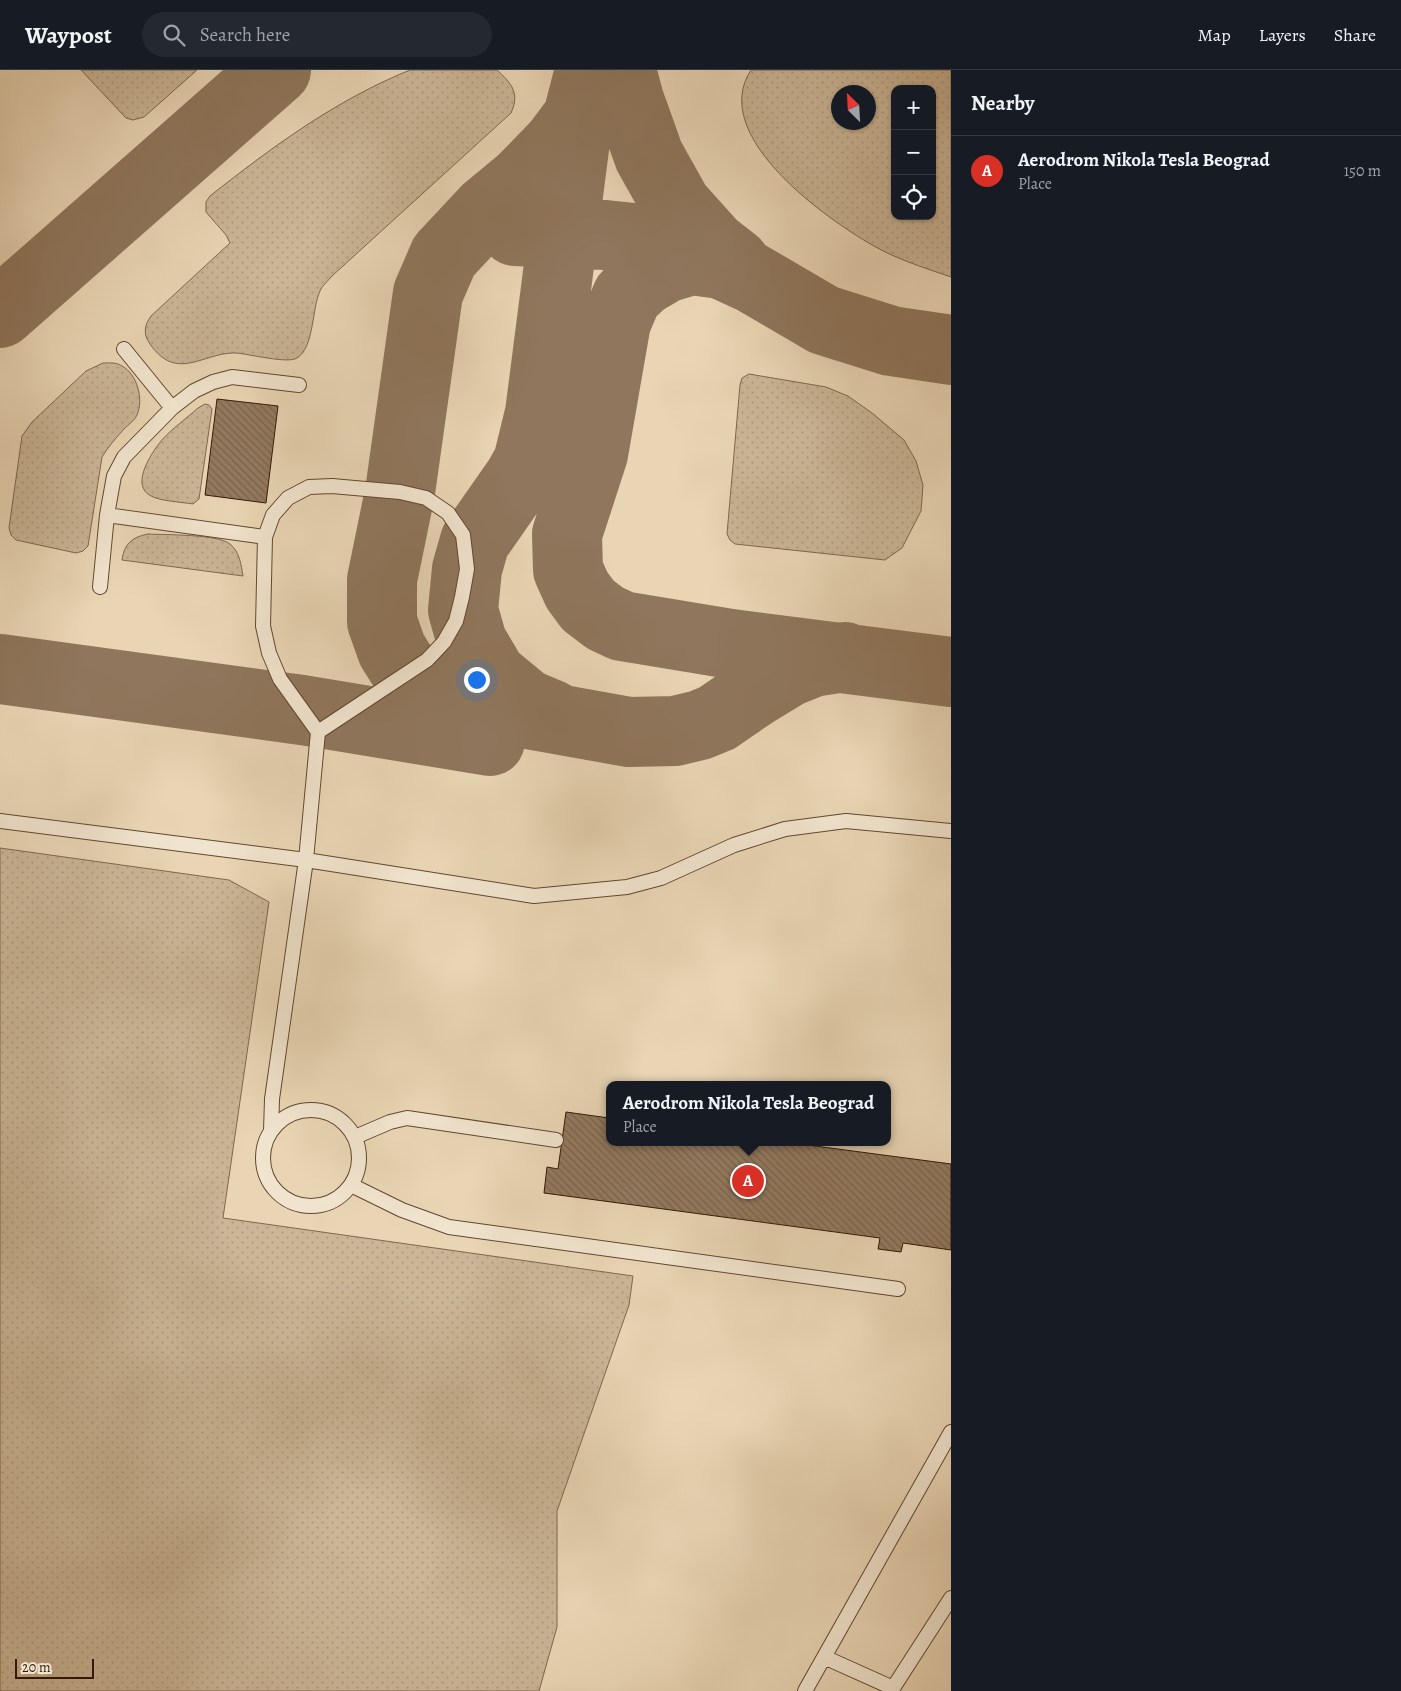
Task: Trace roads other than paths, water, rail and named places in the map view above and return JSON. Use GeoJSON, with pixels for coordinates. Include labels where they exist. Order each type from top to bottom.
{"type":"FeatureCollection","features":[{"type":"Feature","properties":{"kind":"lane"},"geometry":{"type":"LineString","coordinates":[[124,349],[172,408]]}},
{"type":"Feature","properties":{"kind":"lane"},"geometry":{"type":"LineString","coordinates":[[100,587],[107,515],[114,476],[124,457],[172,408],[194,391],[213,382],[232,377],[299,385]]}},
{"type":"Feature","properties":{"kind":"lane"},"geometry":{"type":"LineString","coordinates":[[271,1131],[272,1098],[306,860],[318,732],[280,679],[268,653],[263,626],[265,537],[272,515],[288,498],[309,487],[332,486],[400,492],[426,498],[448,513],[463,535],[467,569],[456,621],[444,642],[427,660],[318,732]]}},
{"type":"Feature","properties":{"kind":"lane"},"geometry":{"type":"LineString","coordinates":[[107,515],[265,537]]}},
{"type":"Feature","properties":{"kind":"lane"},"geometry":{"type":"LineString","coordinates":[[0,821],[306,860],[534,896],[627,887],[661,878],[734,845],[785,829],[846,821],[951,832]]}},
{"type":"Feature","properties":{"kind":"lane"},"geometry":{"type":"LineString","coordinates":[[303,1110],[317,1110],[331,1114],[343,1121],[352,1132],[354,1138],[358,1145],[360,1159],[357,1173],[351,1185],[341,1196],[329,1203],[315,1206],[301,1205],[288,1200],[276,1192],[268,1180],[264,1166],[264,1148],[271,1131],[280,1121],[291,1114],[303,1110]]}},
{"type":"Feature","properties":{"kind":"lane"},"geometry":{"type":"LineString","coordinates":[[354,1138],[390,1122],[407,1118],[556,1140]]}},
{"type":"Feature","properties":{"kind":"lane"},"geometry":{"type":"LineString","coordinates":[[351,1185],[402,1210],[449,1227],[898,1289]]}},
{"type":"Feature","properties":{"kind":"lane"},"geometry":{"type":"LineString","coordinates":[[805,1691],[951,1432]]}},
{"type":"Feature","properties":{"kind":"lane"},"geometry":{"type":"LineString","coordinates":[[824,1657],[892,1690],[951,1598]]}},
{"type":"Feature","properties":{"kind":"place","name":"Aerodrom Nikola Tesla Beograd"},"geometry":{"type":"Point","coordinates":[748,1181]}}]}
